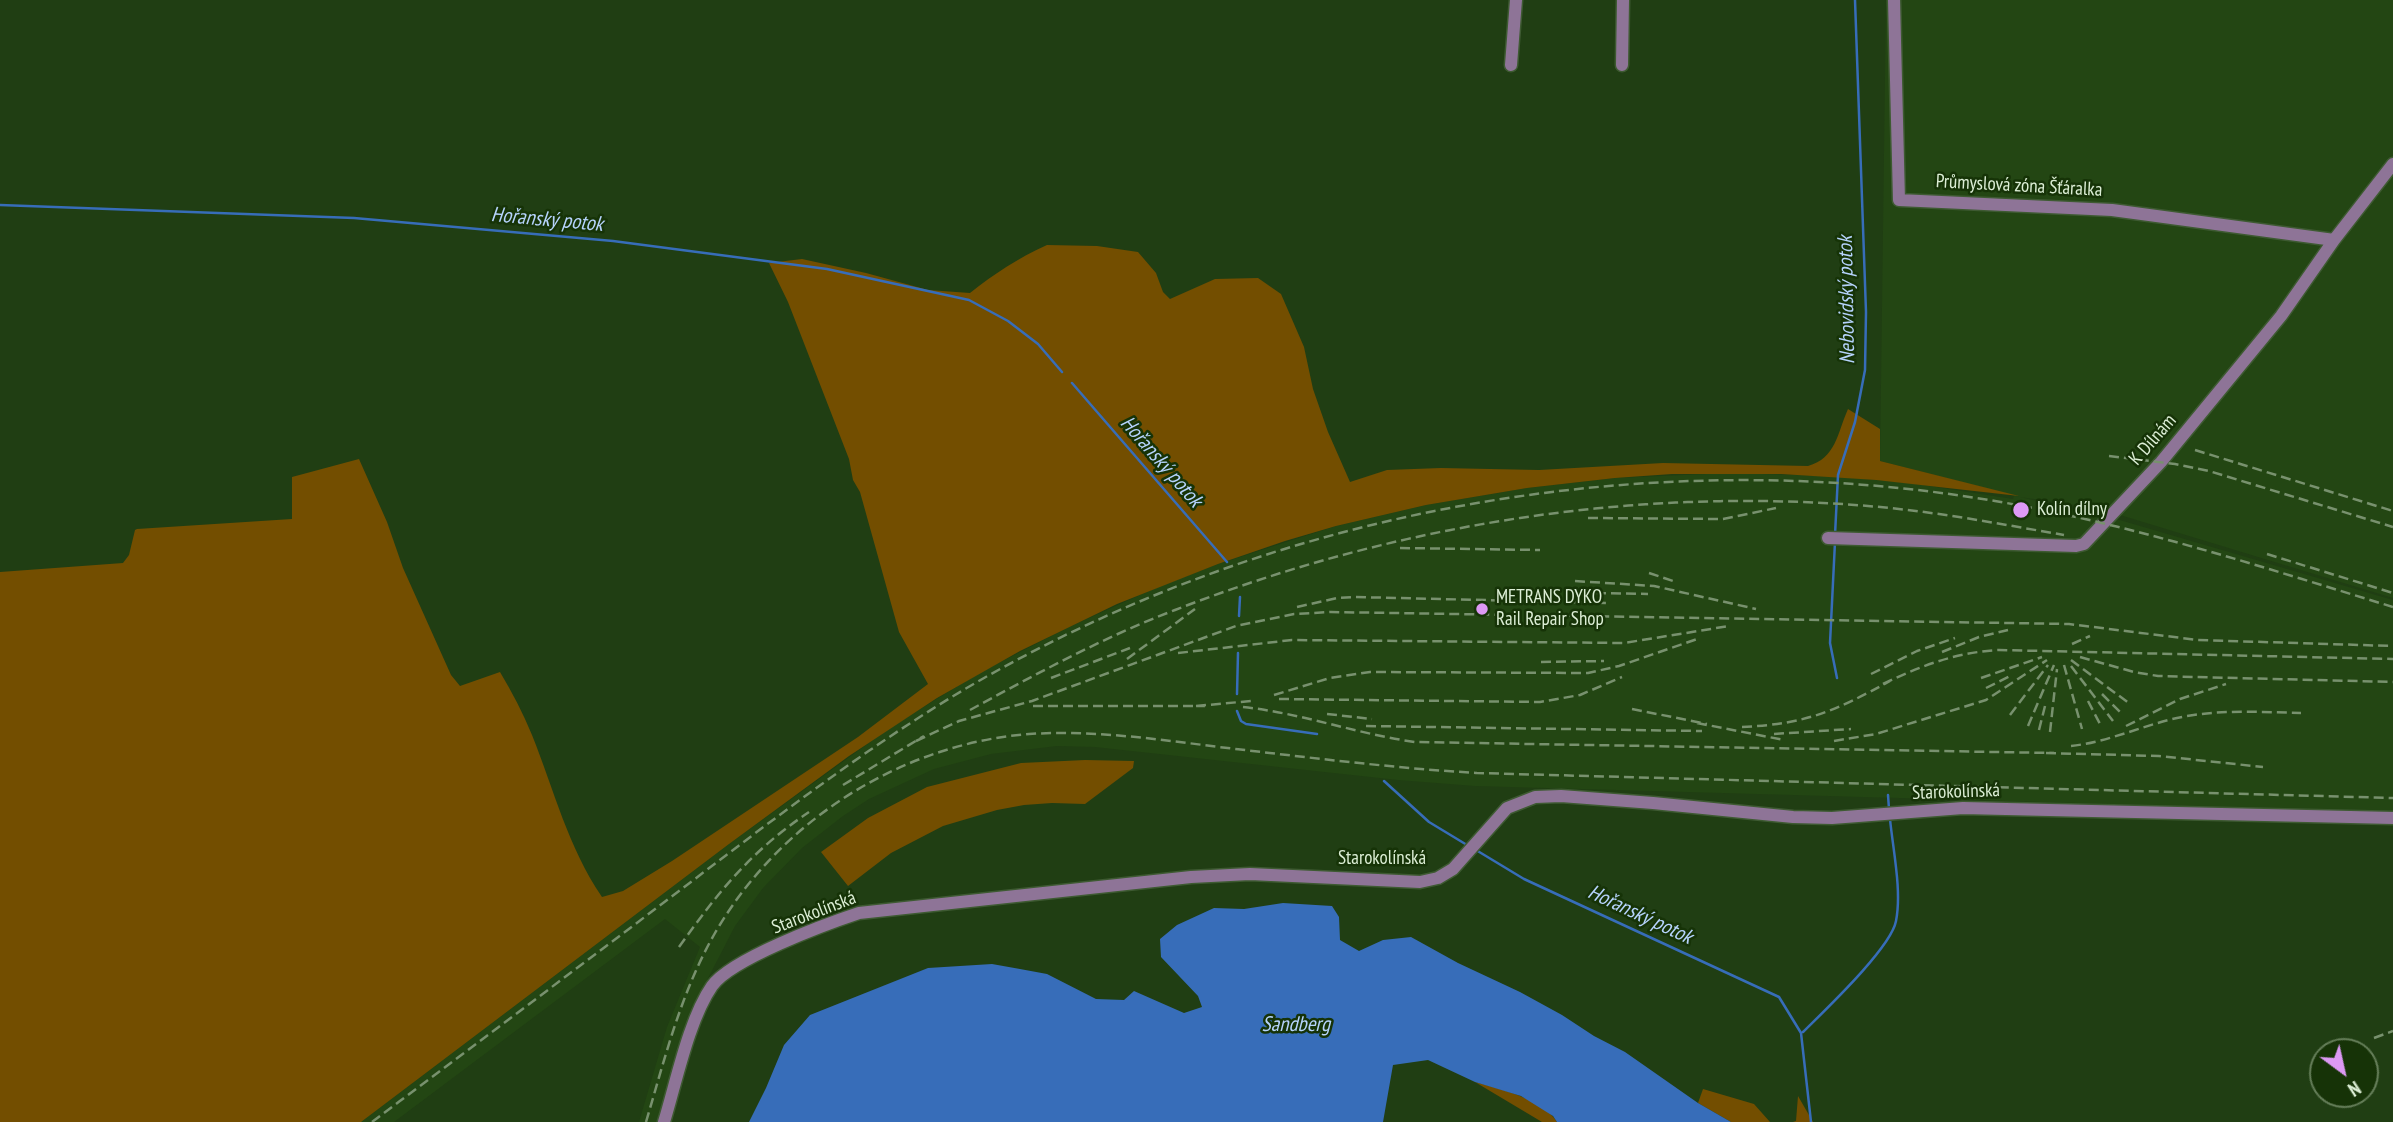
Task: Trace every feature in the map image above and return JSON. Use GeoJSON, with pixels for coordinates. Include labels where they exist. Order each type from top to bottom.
{"type":"FeatureCollection","features":[{"type":"Feature","properties":{"kind":"street"},"geometry":{"type":"LineString","coordinates":[[1511,65],[1516,0]]}},
{"type":"Feature","properties":{"kind":"street"},"geometry":{"type":"LineString","coordinates":[[1622,65],[1623,0]]}},
{"type":"Feature","properties":{"kind":"street","name":"Průmyslová zóna Šťáralka"},"geometry":{"type":"LineString","coordinates":[[1894,0],[1899,200],[2112,210],[2334,240]]}},
{"type":"Feature","properties":{"kind":"street","name":"K Dílnám"},"geometry":{"type":"LineString","coordinates":[[1834,538],[2076,546],[2084,544],[2161,462],[2281,316],[2334,240],[2393,164]]}},
{"type":"Feature","properties":{"kind":"street","name":"Starokolínská"},"geometry":{"type":"LineString","coordinates":[[664,1122],[696,1018],[713,985],[726,972],[840,920],[882,910],[1191,877],[1250,874],[1420,882],[1438,878],[1453,869],[1507,808],[1535,797],[1561,796],[1793,817],[1832,818],[1963,808],[2393,818]]}},
{"type":"Feature","properties":{"kind":"shaded area"},"geometry":{"type":"Polygon","coordinates":[[[1886,0],[2393,0],[2393,598],[2097,508],[2020,497],[2076,510],[2082,509],[2393,600],[2393,812],[1475,786],[1095,747],[1057,746],[991,754],[934,769],[869,799],[802,848],[763,888],[735,926],[702,990],[686,1033],[660,1122],[639,1122],[667,1027],[700,947],[665,919],[394,1122],[361,1122],[729,844],[891,727],[979,673],[1069,627],[1160,586],[1218,564],[1336,526],[1426,505],[1527,488],[1615,478],[1729,473],[1830,476],[1910,483],[2013,499],[2014,496],[2019,497],[1880,461],[1886,0]]]}},
{"type":"Feature","properties":{"kind":"shaded area"},"geometry":{"type":"Polygon","coordinates":[[[1047,245],[1097,246],[1138,252],[1156,273],[1163,292],[1170,299],[1215,279],[1258,278],[1281,294],[1304,347],[1313,389],[1328,432],[1350,482],[1387,470],[1441,468],[1539,470],[1663,463],[1808,466],[1825,457],[1830,451],[1848,409],[1880,429],[1880,461],[2019,496],[1876,480],[1781,474],[1672,474],[1527,488],[1426,505],[1285,541],[1117,604],[1020,651],[937,698],[849,756],[729,844],[361,1122],[0,1122],[0,572],[123,563],[129,555],[137,529],[292,519],[292,477],[359,459],[387,522],[403,568],[451,675],[460,686],[500,672],[529,727],[571,838],[590,878],[602,897],[623,891],[858,737],[928,684],[899,632],[849,459],[788,302],[769,263],[802,259],[928,290],[970,293],[1026,255],[1047,245]]]}},
{"type":"Feature","properties":{"kind":"shaded area"},"geometry":{"type":"Polygon","coordinates":[[[1134,761],[1133,768],[1085,804],[1024,805],[943,826],[891,853],[848,886],[821,852],[868,818],[927,787],[1021,763],[1134,761]]]}},
{"type":"Feature","properties":{"kind":"shaded area"},"geometry":{"type":"Polygon","coordinates":[[[1475,1082],[1531,1101],[1542,1107],[1557,1122],[1542,1122],[1475,1082]]]}},
{"type":"Feature","properties":{"kind":"shaded area"},"geometry":{"type":"Polygon","coordinates":[[[1703,1089],[1754,1104],[1770,1122],[1731,1122],[1698,1103],[1703,1089]]]}},
{"type":"Feature","properties":{"kind":"shaded area"},"geometry":{"type":"Polygon","coordinates":[[[1798,1096],[1813,1122],[1793,1122],[1796,1121],[1798,1096]]]}},
{"type":"Feature","properties":{"kind":"water","name":"Sandberg"},"geometry":{"type":"Polygon","coordinates":[[[1283,903],[1332,906],[1339,917],[1340,940],[1359,951],[1383,940],[1411,937],[1562,1015],[1625,1052],[1698,1103],[1731,1122],[1557,1122],[1553,1116],[1521,1096],[1475,1082],[1428,1060],[1393,1065],[1383,1122],[749,1122],[784,1045],[810,1015],[928,968],[992,964],[1047,974],[1096,999],[1124,1000],[1134,991],[1184,1013],[1202,1007],[1198,996],[1161,957],[1160,939],[1177,925],[1214,908],[1244,909],[1283,903]]]}},
{"type":"Feature","properties":{"kind":"waterway","name":"Nebovidský potok"},"geometry":{"type":"LineString","coordinates":[[1835,535],[1838,475],[1855,422],[1865,370],[1866,312],[1855,0]]}},
{"type":"Feature","properties":{"kind":"waterway","name":"Hořanský potok"},"geometry":{"type":"LineString","coordinates":[[0,205],[354,218],[613,241],[827,269],[969,300],[1008,321],[1038,344],[1062,372]]}},
{"type":"Feature","properties":{"kind":"waterway","name":"Hořanský potok"},"geometry":{"type":"LineString","coordinates":[[1072,383],[1227,562]]}},
{"type":"Feature","properties":{"kind":"waterway","name":"Nebovidský potok"},"geometry":{"type":"LineString","coordinates":[[1835,542],[1830,643],[1837,678]]}},
{"type":"Feature","properties":{"kind":"waterway","name":"Hořanský potok"},"geometry":{"type":"LineString","coordinates":[[1239,616],[1240,597]]}},
{"type":"Feature","properties":{"kind":"waterway","name":"Hořanský potok"},"geometry":{"type":"LineString","coordinates":[[1237,694],[1238,653]]}},
{"type":"Feature","properties":{"kind":"waterway","name":"Hořanský potok"},"geometry":{"type":"LineString","coordinates":[[1237,711],[1241,721],[1246,724],[1317,734]]}},
{"type":"Feature","properties":{"kind":"waterway","name":"Hořanský potok"},"geometry":{"type":"LineString","coordinates":[[1384,781],[1429,822],[1467,845]]}},
{"type":"Feature","properties":{"kind":"waterway","name":"Nebovidský potok"},"geometry":{"type":"LineString","coordinates":[[1888,795],[1889,809]]}},
{"type":"Feature","properties":{"kind":"waterway","name":"Nebovidský potok"},"geometry":{"type":"LineString","coordinates":[[1803,1032],[1856,979],[1882,947],[1896,921],[1898,897],[1890,819]]}},
{"type":"Feature","properties":{"kind":"waterway","name":"Hořanský potok"},"geometry":{"type":"LineString","coordinates":[[1476,850],[1524,879],[1779,997],[1801,1033],[1811,1122]]}},
{"type":"Feature","properties":{"kind":"railway"},"geometry":{"type":"LineString","coordinates":[[2195,450],[2393,511]]}},
{"type":"Feature","properties":{"kind":"railway"},"geometry":{"type":"LineString","coordinates":[[2109,456],[2209,471],[2393,527]]}},
{"type":"Feature","properties":{"kind":"railway"},"geometry":{"type":"LineString","coordinates":[[372,1122],[821,784],[965,689],[1083,627],[1206,575],[1333,535],[1464,505],[1596,487],[1730,480],[1863,485],[1995,501],[2096,522],[2196,548],[2393,607]]}},
{"type":"Feature","properties":{"kind":"railway"},"geometry":{"type":"LineString","coordinates":[[970,710],[1122,632],[1261,579],[1348,554],[1437,533],[1526,517],[1708,501],[1799,502],[1912,510],[2064,535]]}},
{"type":"Feature","properties":{"kind":"railway"},"geometry":{"type":"LineString","coordinates":[[1588,518],[1723,519],[1776,508]]}},
{"type":"Feature","properties":{"kind":"railway"},"geometry":{"type":"LineString","coordinates":[[1400,548],[1540,550]]}},
{"type":"Feature","properties":{"kind":"railway"},"geometry":{"type":"LineString","coordinates":[[2267,554],[2393,593]]}},
{"type":"Feature","properties":{"kind":"railway"},"geometry":{"type":"LineString","coordinates":[[1649,573],[1676,582]]}},
{"type":"Feature","properties":{"kind":"railway"},"geometry":{"type":"LineString","coordinates":[[1575,581],[1654,586],[1756,609]]}},
{"type":"Feature","properties":{"kind":"railway"},"geometry":{"type":"LineString","coordinates":[[1596,593],[1648,594]]}},
{"type":"Feature","properties":{"kind":"railway"},"geometry":{"type":"LineString","coordinates":[[1297,607],[1355,597],[1610,603]]}},
{"type":"Feature","properties":{"kind":"railway"},"geometry":{"type":"LineString","coordinates":[[1127,659],[1195,609]]}},
{"type":"Feature","properties":{"kind":"railway"},"geometry":{"type":"LineString","coordinates":[[916,741],[959,721],[1032,701],[1236,626],[1294,614],[1331,612],[2069,624],[2198,640],[2393,646]]}},
{"type":"Feature","properties":{"kind":"railway"},"geometry":{"type":"LineString","coordinates":[[1178,653],[1292,640],[1624,643],[1729,626]]}},
{"type":"Feature","properties":{"kind":"railway"},"geometry":{"type":"LineString","coordinates":[[1942,652],[1979,637],[2008,630]]}},
{"type":"Feature","properties":{"kind":"railway"},"geometry":{"type":"LineString","coordinates":[[2072,644],[2090,636]]}},
{"type":"Feature","properties":{"kind":"railway"},"geometry":{"type":"LineString","coordinates":[[1274,695],[1330,678],[1370,672],[1588,673],[1619,666],[1700,638]]}},
{"type":"Feature","properties":{"kind":"railway"},"geometry":{"type":"LineString","coordinates":[[1871,674],[1917,651],[1955,638]]}},
{"type":"Feature","properties":{"kind":"railway"},"geometry":{"type":"LineString","coordinates":[[1051,678],[1130,648]]}},
{"type":"Feature","properties":{"kind":"railway"},"geometry":{"type":"LineString","coordinates":[[1883,684],[1939,661],[1999,650],[2393,659]]}},
{"type":"Feature","properties":{"kind":"railway"},"geometry":{"type":"LineString","coordinates":[[1981,678],[2042,657]]}},
{"type":"Feature","properties":{"kind":"railway"},"geometry":{"type":"LineString","coordinates":[[2080,657],[2158,676],[2393,682]]}},
{"type":"Feature","properties":{"kind":"railway"},"geometry":{"type":"LineString","coordinates":[[1834,741],[1876,734],[1986,700],[2047,660]]}},
{"type":"Feature","properties":{"kind":"railway"},"geometry":{"type":"LineString","coordinates":[[2071,660],[2130,704]]}},
{"type":"Feature","properties":{"kind":"railway"},"geometry":{"type":"LineString","coordinates":[[1541,662],[1604,661]]}},
{"type":"Feature","properties":{"kind":"railway"},"geometry":{"type":"LineString","coordinates":[[2010,715],[2048,665]]}},
{"type":"Feature","properties":{"kind":"railway"},"geometry":{"type":"LineString","coordinates":[[2028,726],[2054,665]]}},
{"type":"Feature","properties":{"kind":"railway"},"geometry":{"type":"LineString","coordinates":[[2064,665],[2082,729]]}},
{"type":"Feature","properties":{"kind":"railway"},"geometry":{"type":"LineString","coordinates":[[2071,666],[2113,721]]}},
{"type":"Feature","properties":{"kind":"railway"},"geometry":{"type":"LineString","coordinates":[[2050,732],[2057,669]]}},
{"type":"Feature","properties":{"kind":"railway"},"geometry":{"type":"LineString","coordinates":[[1986,688],[2012,675]]}},
{"type":"Feature","properties":{"kind":"railway"},"geometry":{"type":"LineString","coordinates":[[1279,699],[1540,702],[1580,695],[1622,677]]}},
{"type":"Feature","properties":{"kind":"railway"},"geometry":{"type":"LineString","coordinates":[[1742,727],[1785,723],[1820,714],[1890,681]]}},
{"type":"Feature","properties":{"kind":"railway"},"geometry":{"type":"LineString","coordinates":[[2126,726],[2180,699],[2226,684]]}},
{"type":"Feature","properties":{"kind":"railway"},"geometry":{"type":"LineString","coordinates":[[2102,694],[2121,713]]}},
{"type":"Feature","properties":{"kind":"railway"},"geometry":{"type":"LineString","coordinates":[[1196,706],[1251,701]]}},
{"type":"Feature","properties":{"kind":"railway"},"geometry":{"type":"LineString","coordinates":[[2088,701],[2100,724]]}},
{"type":"Feature","properties":{"kind":"railway"},"geometry":{"type":"LineString","coordinates":[[1033,706],[1205,706]]}},
{"type":"Feature","properties":{"kind":"railway"},"geometry":{"type":"LineString","coordinates":[[2039,730],[2045,706]]}},
{"type":"Feature","properties":{"kind":"railway"},"geometry":{"type":"LineString","coordinates":[[1243,707],[1415,742],[2054,753]]}},
{"type":"Feature","properties":{"kind":"railway"},"geometry":{"type":"LineString","coordinates":[[1632,709],[1707,724]]}},
{"type":"Feature","properties":{"kind":"railway"},"geometry":{"type":"LineString","coordinates":[[2071,746],[2192,715],[2239,712],[2301,713]]}},
{"type":"Feature","properties":{"kind":"railway"},"geometry":{"type":"LineString","coordinates":[[1327,714],[1372,719]]}},
{"type":"Feature","properties":{"kind":"railway"},"geometry":{"type":"LineString","coordinates":[[1697,723],[1784,740]]}},
{"type":"Feature","properties":{"kind":"railway"},"geometry":{"type":"LineString","coordinates":[[1366,726],[1702,731]]}},
{"type":"Feature","properties":{"kind":"railway"},"geometry":{"type":"LineString","coordinates":[[1774,734],[1851,729]]}},
{"type":"Feature","properties":{"kind":"railway"},"geometry":{"type":"LineString","coordinates":[[646,1122],[675,1026],[703,955],[742,893],[773,856],[808,824],[848,796],[890,772],[935,754],[981,741],[1029,734],[1101,734],[1477,773],[2393,798]]}},
{"type":"Feature","properties":{"kind":"railway"},"geometry":{"type":"LineString","coordinates":[[843,785],[924,736]]}},
{"type":"Feature","properties":{"kind":"railway"},"geometry":{"type":"LineString","coordinates":[[2046,753],[2159,756],[2263,767]]}},
{"type":"Feature","properties":{"kind":"railway"},"geometry":{"type":"LineString","coordinates":[[679,947],[737,873],[770,842],[809,812]]}},
{"type":"Feature","properties":{"kind":"railway"},"geometry":{"type":"LineString","coordinates":[[2374,1038],[2393,1031]]}},
{"type":"Feature","properties":{"kind":"place","name":"Kolín dílny"},"geometry":{"type":"Point","coordinates":[2021,510]}},
{"type":"Feature","properties":{"kind":"place","name":"METRANS DYKO Rail Repair Shop"},"geometry":{"type":"Point","coordinates":[1482,609]}}]}
